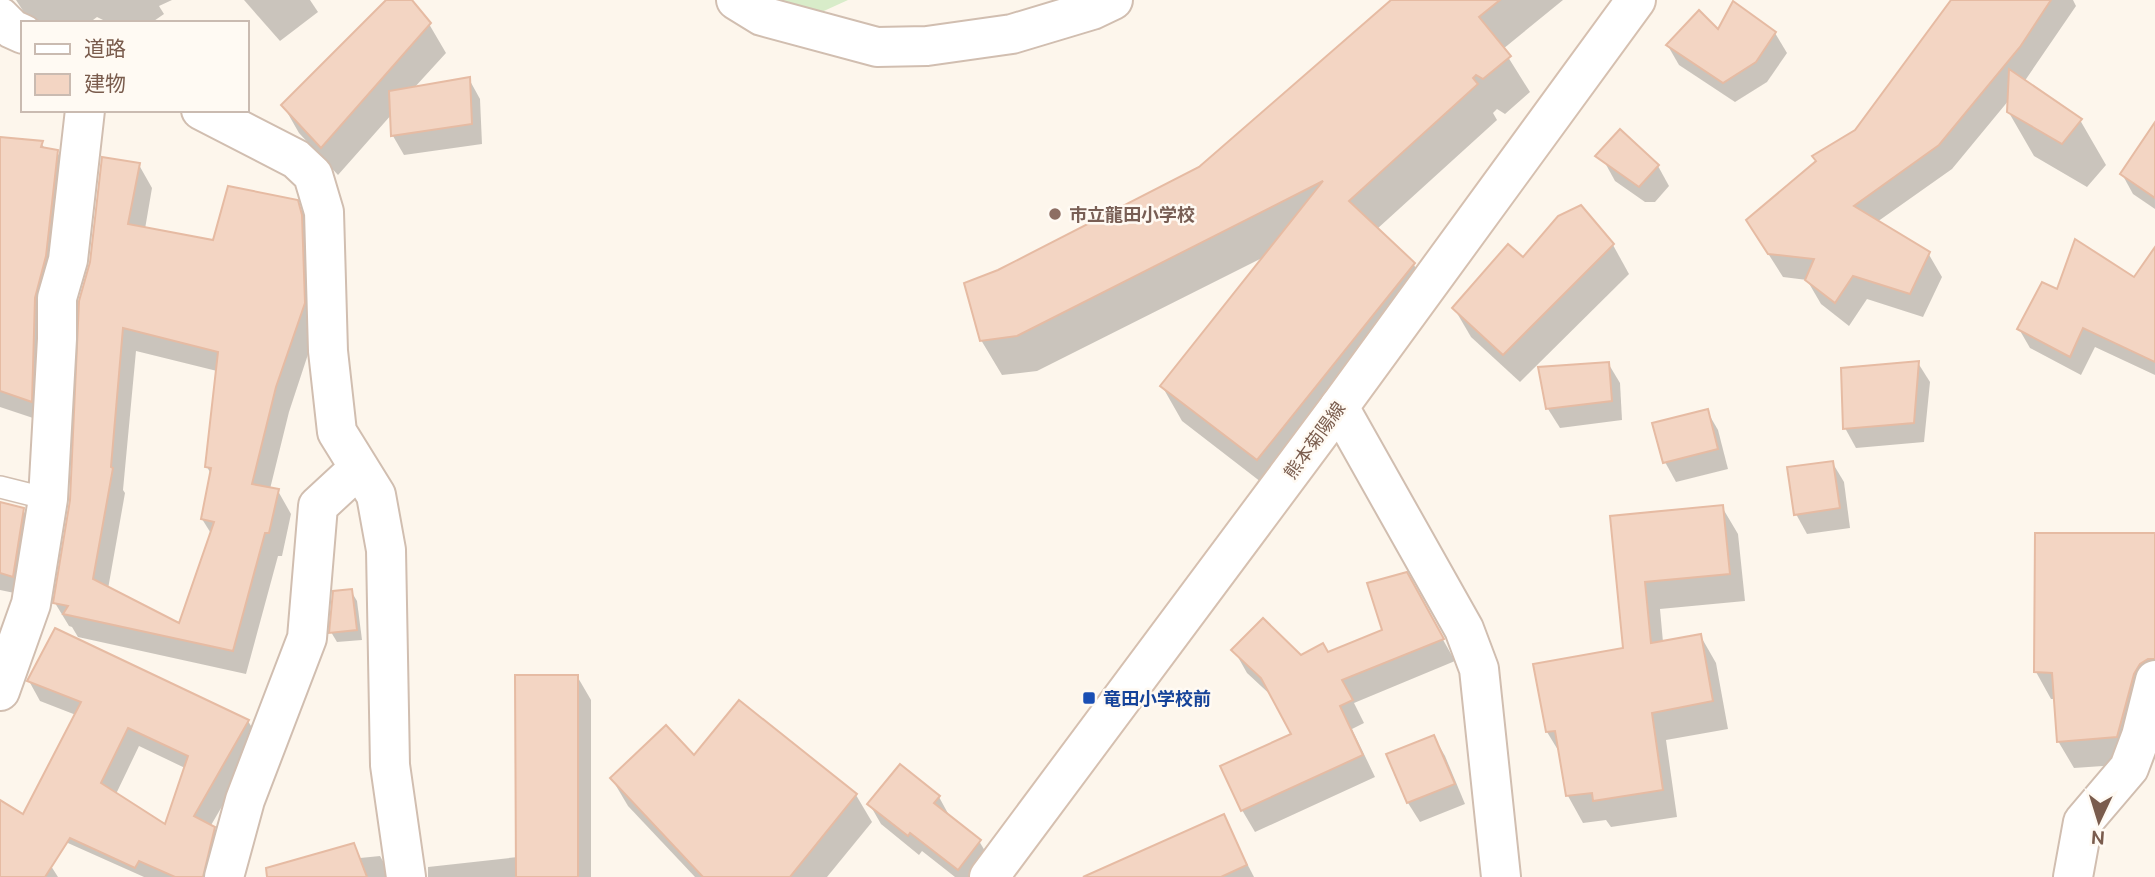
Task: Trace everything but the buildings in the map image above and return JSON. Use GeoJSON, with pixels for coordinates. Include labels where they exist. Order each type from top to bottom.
{"type":"FeatureCollection","features":[{"type":"Feature","properties":{"kind":"street"},"geometry":{"type":"LineString","coordinates":[[736,0],[762,16],[877,47],[927,46],[1012,34],[1092,10],[1113,0]]}},
{"type":"Feature","properties":{"kind":"street","name":"熊本菊陽線"},"geometry":{"type":"LineString","coordinates":[[989,877],[1339,407],[1636,0]]}},
{"type":"Feature","properties":{"kind":"street"},"geometry":{"type":"LineString","coordinates":[[0,17],[12,29],[21,33]]}},
{"type":"Feature","properties":{"kind":"street"},"geometry":{"type":"LineString","coordinates":[[0,691],[31,604],[48,499],[57,298],[68,260],[85,112]]}},
{"type":"Feature","properties":{"kind":"street"},"geometry":{"type":"LineString","coordinates":[[205,112],[296,159],[313,175],[324,212],[328,351],[337,432],[376,495],[386,550],[390,765],[406,877]]}},
{"type":"Feature","properties":{"kind":"street"},"geometry":{"type":"LineString","coordinates":[[1339,407],[1464,629],[1479,669],[1501,877]]}},
{"type":"Feature","properties":{"kind":"street"},"geometry":{"type":"LineString","coordinates":[[224,877],[245,800],[307,638],[318,506],[358,469]]}},
{"type":"Feature","properties":{"kind":"street"},"geometry":{"type":"LineString","coordinates":[[2073,877],[2083,822],[2129,768],[2141,736],[2155,680]]}},
{"type":"Feature","properties":{"kind":"lane"},"geometry":{"type":"LineString","coordinates":[[0,487],[48,499]]}},
{"type":"Feature","properties":{"kind":"green space"},"geometry":{"type":"Polygon","coordinates":[[[777,0],[848,0],[793,25],[777,0]]]}},
{"type":"Feature","properties":{"kind":"place","name":"市立龍田小学校"},"geometry":{"type":"Point","coordinates":[1055,214]}},
{"type":"Feature","properties":{"kind":"place","name":"竜田小学校前"},"geometry":{"type":"Point","coordinates":[1089,698]}}]}
